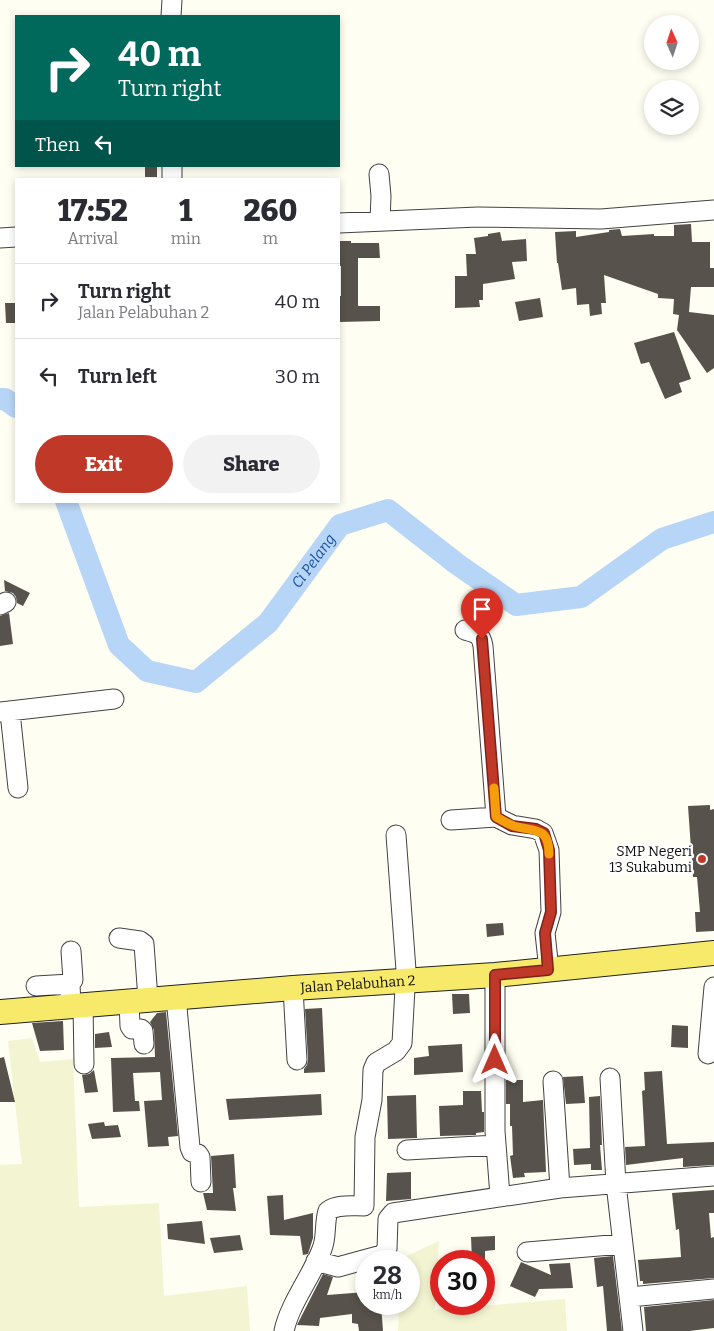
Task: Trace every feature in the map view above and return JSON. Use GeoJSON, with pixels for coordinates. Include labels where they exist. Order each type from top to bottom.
{"type":"FeatureCollection","features":[{"type":"Feature","properties":{"kind":"main road","name":"Jalan Pelabuhan 2"},"geometry":{"type":"LineString","coordinates":[[0,1012],[74,998],[138,1000],[495,975],[714,953]]}},
{"type":"Feature","properties":{"kind":"street"},"geometry":{"type":"LineString","coordinates":[[172,0],[172,15]]}},
{"type":"Feature","properties":{"kind":"street"},"geometry":{"type":"LineString","coordinates":[[379,174],[381,196],[380,221]]}},
{"type":"Feature","properties":{"kind":"street"},"geometry":{"type":"LineString","coordinates":[[340,223],[478,217],[601,219],[714,210]]}},
{"type":"Feature","properties":{"kind":"street"},"geometry":{"type":"LineString","coordinates":[[0,238],[15,237]]}},
{"type":"Feature","properties":{"kind":"street"},"geometry":{"type":"LineString","coordinates":[[465,630],[476,633],[482,639],[496,817]]}},
{"type":"Feature","properties":{"kind":"street"},"geometry":{"type":"LineString","coordinates":[[18,788],[5,712],[114,699]]}},
{"type":"Feature","properties":{"kind":"street"},"geometry":{"type":"LineString","coordinates":[[451,820],[496,817],[512,826],[536,829],[544,833],[548,843],[551,912],[545,933],[548,970]]}},
{"type":"Feature","properties":{"kind":"street"},"geometry":{"type":"LineString","coordinates":[[284,1331],[326,1237],[328,1211],[330,1208],[338,1206],[364,1206],[364,1137],[372,1100],[373,1070],[376,1063],[396,1051],[402,1043],[406,970],[396,835]]}},
{"type":"Feature","properties":{"kind":"street"},"geometry":{"type":"LineString","coordinates":[[119,938],[140,941],[144,944],[138,1000],[130,1026],[132,1029],[141,1029],[143,1031],[144,1044]]}},
{"type":"Feature","properties":{"kind":"street"},"geometry":{"type":"LineString","coordinates":[[72,951],[74,998],[84,1064]]}},
{"type":"Feature","properties":{"kind":"street"},"geometry":{"type":"LineString","coordinates":[[495,975],[496,1145],[500,1196]]}},
{"type":"Feature","properties":{"kind":"street"},"geometry":{"type":"LineString","coordinates":[[36,986],[74,998]]}},
{"type":"Feature","properties":{"kind":"street"},"geometry":{"type":"LineString","coordinates":[[708,1054],[714,987]]}},
{"type":"Feature","properties":{"kind":"street"},"geometry":{"type":"LineString","coordinates":[[293,988],[297,1060]]}},
{"type":"Feature","properties":{"kind":"street"},"geometry":{"type":"LineString","coordinates":[[176,997],[190,1147],[192,1152],[200,1157],[201,1182]]}},
{"type":"Feature","properties":{"kind":"street"},"geometry":{"type":"LineString","coordinates":[[610,1078],[616,1184],[633,1331]]}},
{"type":"Feature","properties":{"kind":"street"},"geometry":{"type":"LineString","coordinates":[[554,1080],[560,1188]]}},
{"type":"Feature","properties":{"kind":"street"},"geometry":{"type":"LineString","coordinates":[[407,1150],[496,1145]]}},
{"type":"Feature","properties":{"kind":"street"},"geometry":{"type":"LineString","coordinates":[[316,1261],[338,1267],[382,1255],[387,1249],[388,1219],[393,1212],[560,1188],[714,1176]]}},
{"type":"Feature","properties":{"kind":"street"},"geometry":{"type":"LineString","coordinates":[[528,1252],[623,1244]]}},
{"type":"Feature","properties":{"kind":"street"},"geometry":{"type":"LineString","coordinates":[[630,1297],[714,1289]]}},
{"type":"Feature","properties":{"kind":"green space"},"geometry":{"type":"Polygon","coordinates":[[[32,1038],[40,1062],[73,1059],[79,1207],[159,1203],[164,1296],[247,1286],[250,1331],[0,1331],[0,1165],[22,1164],[8,1041],[32,1038]]]}},
{"type":"Feature","properties":{"kind":"green space"},"geometry":{"type":"Polygon","coordinates":[[[439,1241],[438,1250],[430,1250],[430,1315],[495,1315],[495,1305],[565,1299],[567,1331],[398,1331],[399,1315],[420,1315],[420,1250],[439,1241]]]}},
{"type":"Feature","properties":{"kind":"building"},"geometry":{"type":"Polygon","coordinates":[[[145,167],[157,167],[157,177],[145,177],[145,167]]]}},
{"type":"Feature","properties":{"kind":"building"},"geometry":{"type":"Polygon","coordinates":[[[691,224],[692,242],[710,242],[710,268],[714,268],[714,287],[691,287],[689,312],[714,315],[714,368],[707,373],[677,330],[679,315],[673,314],[674,299],[658,298],[658,294],[604,275],[606,303],[601,303],[602,314],[590,316],[589,304],[577,305],[576,288],[562,290],[557,263],[555,232],[576,231],[576,237],[620,229],[622,236],[654,234],[654,236],[674,236],[674,225],[691,224]]]}},
{"type":"Feature","properties":{"kind":"building"},"geometry":{"type":"Polygon","coordinates":[[[500,232],[502,241],[526,239],[527,261],[512,262],[515,279],[483,284],[483,300],[479,300],[480,307],[455,308],[455,276],[467,276],[466,254],[476,254],[474,238],[500,232]]]}},
{"type":"Feature","properties":{"kind":"building"},"geometry":{"type":"Polygon","coordinates":[[[340,241],[379,243],[380,258],[358,258],[358,306],[380,306],[380,321],[340,322],[340,241]]]}},
{"type":"Feature","properties":{"kind":"building"},"geometry":{"type":"Polygon","coordinates":[[[540,298],[543,317],[519,321],[515,302],[540,298]]]}},
{"type":"Feature","properties":{"kind":"building"},"geometry":{"type":"Polygon","coordinates":[[[5,303],[15,303],[15,323],[6,323],[5,303]]]}},
{"type":"Feature","properties":{"kind":"building"},"geometry":{"type":"Polygon","coordinates":[[[674,332],[691,379],[679,383],[682,392],[665,399],[649,362],[641,364],[634,343],[674,332]]]}},
{"type":"Feature","properties":{"kind":"building"},"geometry":{"type":"Polygon","coordinates":[[[4,580],[30,593],[23,606],[17,603],[13,593],[5,591],[4,580]]]}},
{"type":"Feature","properties":{"kind":"building"},"geometry":{"type":"Polygon","coordinates":[[[9,613],[13,644],[0,646],[0,616],[9,613]]]}},
{"type":"Feature","properties":{"kind":"building","name":"SMP Negeri 13 Sukabumi"},"geometry":{"type":"Polygon","coordinates":[[[710,805],[710,810],[714,809],[714,931],[696,932],[695,912],[700,912],[697,877],[693,877],[688,806],[710,805]]]}},
{"type":"Feature","properties":{"kind":"building"},"geometry":{"type":"Polygon","coordinates":[[[503,923],[504,935],[487,937],[486,924],[503,923]]]}},
{"type":"Feature","properties":{"kind":"building"},"geometry":{"type":"Polygon","coordinates":[[[452,994],[469,994],[470,1013],[453,1014],[452,994]]]}},
{"type":"Feature","properties":{"kind":"building"},"geometry":{"type":"Polygon","coordinates":[[[322,1008],[325,1072],[304,1073],[308,1059],[305,1009],[322,1008]]]}},
{"type":"Feature","properties":{"kind":"building"},"geometry":{"type":"Polygon","coordinates":[[[166,1012],[178,1136],[168,1137],[169,1146],[148,1147],[144,1101],[162,1100],[160,1072],[133,1073],[135,1101],[139,1101],[140,1111],[113,1112],[111,1058],[155,1057],[154,1030],[150,1022],[157,1013],[166,1012]]]}},
{"type":"Feature","properties":{"kind":"building"},"geometry":{"type":"Polygon","coordinates":[[[63,1021],[64,1050],[40,1051],[32,1023],[63,1021]]]}},
{"type":"Feature","properties":{"kind":"building"},"geometry":{"type":"Polygon","coordinates":[[[672,1025],[688,1026],[688,1048],[671,1047],[672,1025]]]}},
{"type":"Feature","properties":{"kind":"building"},"geometry":{"type":"Polygon","coordinates":[[[109,1032],[112,1047],[95,1048],[95,1034],[109,1032]]]}},
{"type":"Feature","properties":{"kind":"building"},"geometry":{"type":"Polygon","coordinates":[[[462,1044],[463,1072],[414,1075],[414,1058],[429,1056],[428,1046],[462,1044]]]}},
{"type":"Feature","properties":{"kind":"building"},"geometry":{"type":"Polygon","coordinates":[[[4,1057],[15,1102],[0,1102],[0,1058],[4,1057]]]}},
{"type":"Feature","properties":{"kind":"building"},"geometry":{"type":"Polygon","coordinates":[[[94,1070],[98,1092],[85,1093],[82,1075],[89,1074],[94,1070]]]}},
{"type":"Feature","properties":{"kind":"building"},"geometry":{"type":"Polygon","coordinates":[[[662,1071],[667,1144],[714,1142],[714,1165],[683,1167],[683,1158],[626,1165],[625,1147],[645,1146],[642,1091],[645,1090],[644,1072],[662,1071]]]}},
{"type":"Feature","properties":{"kind":"building"},"geometry":{"type":"Polygon","coordinates":[[[583,1076],[585,1103],[566,1104],[563,1077],[583,1076]]]}},
{"type":"Feature","properties":{"kind":"building"},"geometry":{"type":"Polygon","coordinates":[[[506,1080],[523,1080],[523,1102],[543,1100],[546,1172],[524,1173],[525,1177],[513,1178],[510,1156],[513,1155],[512,1126],[510,1126],[510,1104],[506,1104],[506,1080]]]}},
{"type":"Feature","properties":{"kind":"building"},"geometry":{"type":"Polygon","coordinates":[[[463,1091],[481,1091],[484,1132],[476,1133],[476,1135],[440,1136],[439,1106],[463,1105],[463,1091]]]}},
{"type":"Feature","properties":{"kind":"building"},"geometry":{"type":"Polygon","coordinates":[[[321,1094],[322,1115],[229,1120],[226,1099],[321,1094]]]}},
{"type":"Feature","properties":{"kind":"building"},"geometry":{"type":"Polygon","coordinates":[[[416,1095],[417,1138],[388,1139],[387,1096],[416,1095]]]}},
{"type":"Feature","properties":{"kind":"building"},"geometry":{"type":"Polygon","coordinates":[[[600,1096],[602,1170],[591,1170],[591,1164],[574,1165],[573,1149],[590,1148],[589,1097],[600,1096]]]}},
{"type":"Feature","properties":{"kind":"building"},"geometry":{"type":"Polygon","coordinates":[[[104,1122],[105,1126],[118,1125],[121,1137],[92,1139],[88,1124],[104,1122]]]}},
{"type":"Feature","properties":{"kind":"building"},"geometry":{"type":"Polygon","coordinates":[[[234,1154],[236,1188],[233,1188],[236,1211],[207,1210],[203,1193],[213,1193],[211,1156],[234,1154]]]}},
{"type":"Feature","properties":{"kind":"building"},"geometry":{"type":"Polygon","coordinates":[[[411,1172],[411,1199],[386,1201],[387,1173],[411,1172]]]}},
{"type":"Feature","properties":{"kind":"building"},"geometry":{"type":"Polygon","coordinates":[[[714,1190],[714,1213],[709,1213],[711,1238],[714,1237],[714,1278],[643,1284],[643,1281],[640,1281],[638,1260],[681,1257],[679,1229],[676,1230],[672,1193],[714,1190]]]}},
{"type":"Feature","properties":{"kind":"building"},"geometry":{"type":"Polygon","coordinates":[[[283,1195],[284,1220],[313,1213],[313,1238],[308,1254],[303,1255],[300,1236],[270,1235],[267,1196],[283,1195]]]}},
{"type":"Feature","properties":{"kind":"building"},"geometry":{"type":"Polygon","coordinates":[[[202,1221],[205,1244],[168,1239],[167,1224],[202,1221]]]}},
{"type":"Feature","properties":{"kind":"building"},"geometry":{"type":"Polygon","coordinates":[[[240,1235],[243,1250],[214,1253],[210,1238],[240,1235]]]}},
{"type":"Feature","properties":{"kind":"building"},"geometry":{"type":"Polygon","coordinates":[[[495,1236],[495,1250],[472,1250],[471,1237],[495,1236]]]}},
{"type":"Feature","properties":{"kind":"building"},"geometry":{"type":"Polygon","coordinates":[[[613,1256],[622,1331],[607,1331],[603,1286],[597,1287],[594,1258],[613,1256]]]}},
{"type":"Feature","properties":{"kind":"building"},"geometry":{"type":"Polygon","coordinates":[[[521,1262],[551,1275],[549,1264],[570,1263],[573,1288],[539,1289],[535,1297],[510,1286],[521,1262]]]}},
{"type":"Feature","properties":{"kind":"building"},"geometry":{"type":"Polygon","coordinates":[[[323,1274],[333,1277],[327,1295],[355,1293],[355,1315],[382,1315],[383,1331],[359,1331],[358,1324],[352,1323],[352,1314],[320,1318],[319,1326],[297,1325],[323,1274]]]}},
{"type":"Feature","properties":{"kind":"building"},"geometry":{"type":"Polygon","coordinates":[[[714,1300],[714,1328],[689,1331],[646,1331],[644,1307],[714,1300]]]}},
{"type":"Feature","properties":{"kind":"waterway","name":"Ci Pelang"},"geometry":{"type":"LineString","coordinates":[[0,399],[5,399],[15,406]]}},
{"type":"Feature","properties":{"kind":"waterway","name":"Ci Pelang"},"geometry":{"type":"LineString","coordinates":[[67,503],[119,645],[147,671],[196,682],[268,623],[340,525],[388,510],[457,564],[516,605],[581,597],[662,539],[714,522]]}},
{"type":"Feature","properties":{"kind":"slow traffic"},"geometry":{"type":"LineString","coordinates":[[494,788],[496,817],[512,826],[536,829],[544,833],[548,843],[549,854]]}},
{"type":"Feature","properties":{"kind":"place","name":"SMP Negeri 13 Sukabumi"},"geometry":{"type":"Point","coordinates":[702,859]}},
{"type":"Feature","properties":{"kind":"route"},"geometry":{"type":"LineString","coordinates":[[482,639],[496,817],[512,826],[536,829],[544,833],[549,850],[551,912],[545,933],[548,970],[495,975],[495,1060]]}}]}
